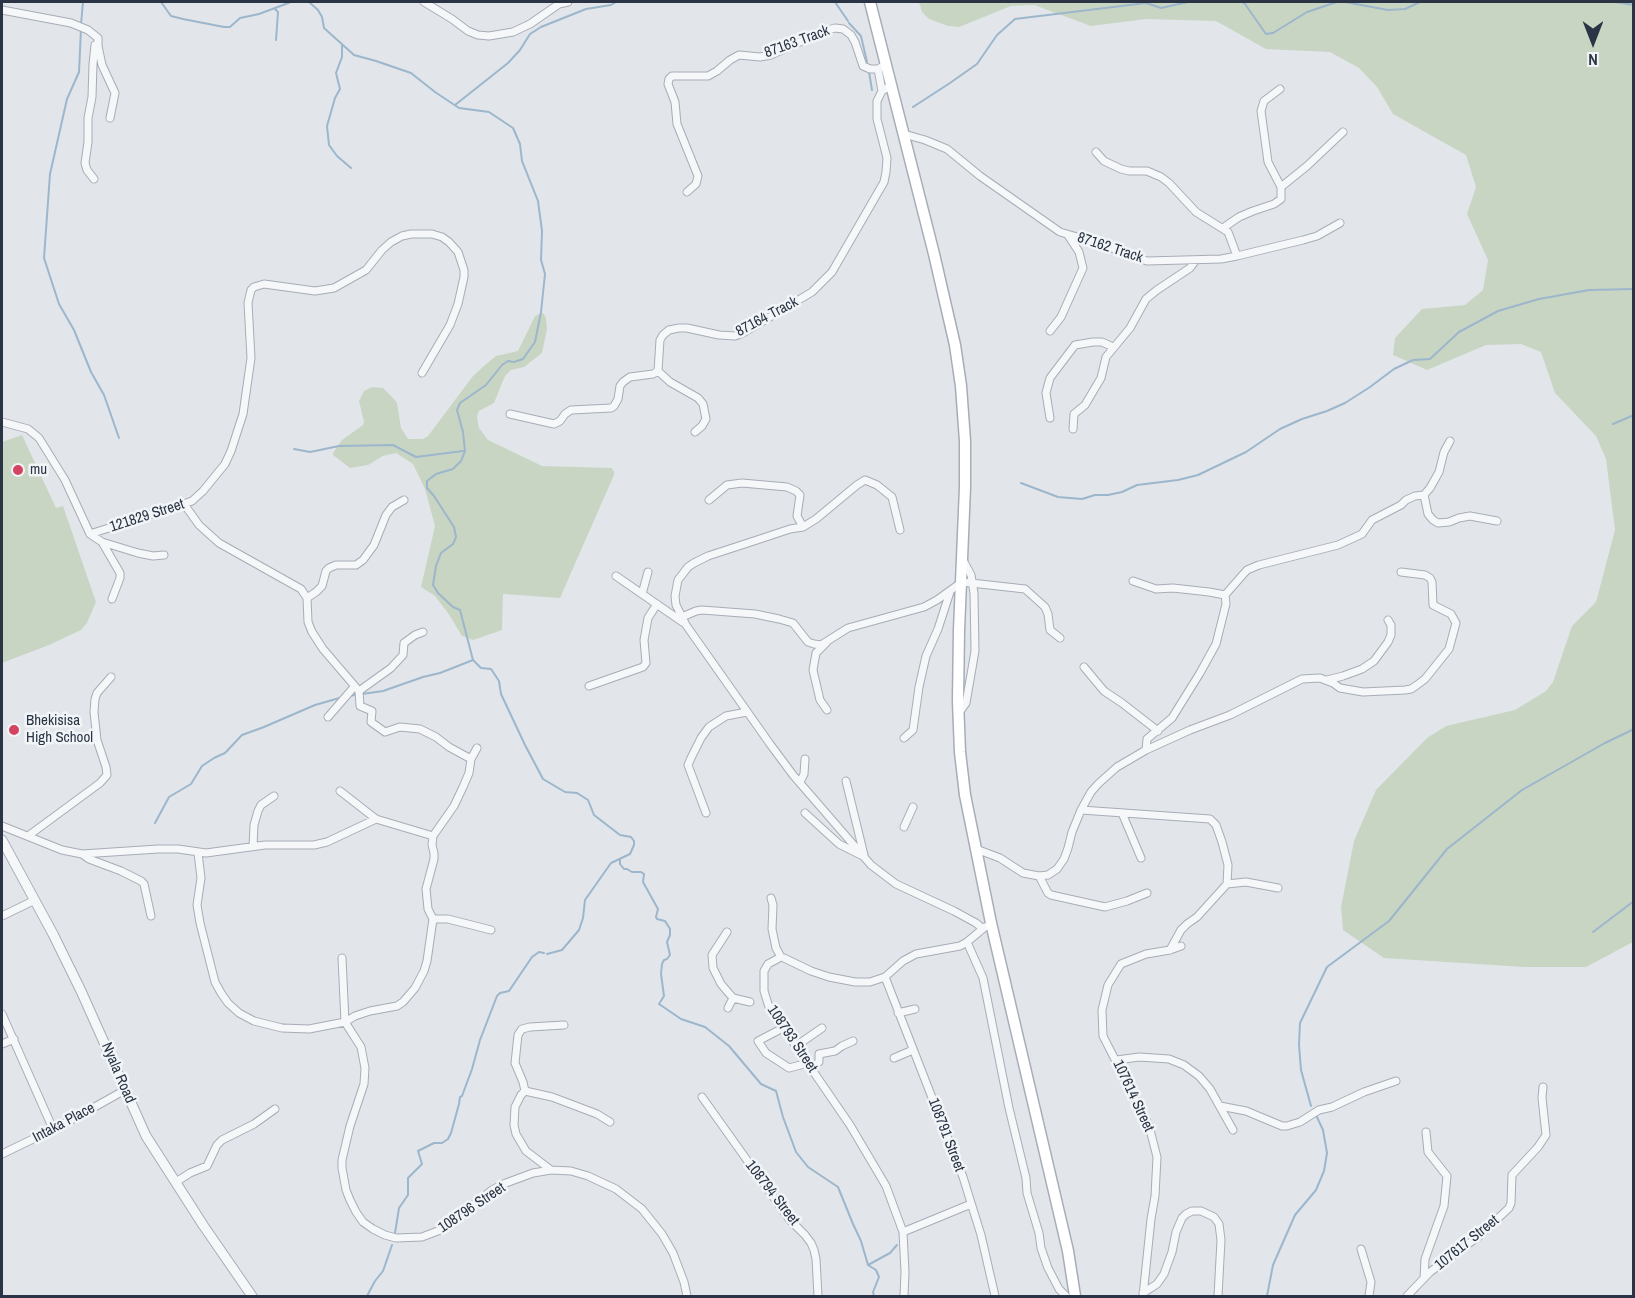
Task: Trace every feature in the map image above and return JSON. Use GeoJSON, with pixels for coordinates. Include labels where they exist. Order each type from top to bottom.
{"type":"FeatureCollection","features":[{"type":"Feature","properties":{"kind":"main road"},"geometry":{"type":"LineString","coordinates":[[870,2],[887,88],[904,134],[948,312],[961,386],[965,441],[963,560],[967,582],[959,642],[958,714],[965,795],[976,849],[987,926],[1068,1251],[1075,1296]]}},
{"type":"Feature","properties":{"kind":"street"},"geometry":{"type":"LineString","coordinates":[[424,2],[468,31],[489,36],[513,32],[530,24],[560,4],[568,2]]}},
{"type":"Feature","properties":{"kind":"street"},"geometry":{"type":"LineString","coordinates":[[2,10],[71,23],[88,30],[98,38],[102,65],[115,93],[110,118]]}},
{"type":"Feature","properties":{"kind":"street","name":"87163 Track"},"geometry":{"type":"LineString","coordinates":[[687,192],[696,184],[698,176],[677,124],[675,102],[668,86],[671,77],[678,75],[708,76],[739,56],[771,55],[835,28],[843,29],[851,35],[863,66],[870,69],[882,66]]}},
{"type":"Feature","properties":{"kind":"street"},"geometry":{"type":"LineString","coordinates":[[94,178],[87,170],[85,163],[88,142],[87,118],[92,97],[96,37]]}},
{"type":"Feature","properties":{"kind":"street","name":"87164 Track"},"geometry":{"type":"LineString","coordinates":[[658,371],[660,340],[669,330],[687,328],[724,336],[735,336],[812,292],[832,272],[884,182],[886,158],[877,119],[877,101],[887,88]]}},
{"type":"Feature","properties":{"kind":"street"},"geometry":{"type":"LineString","coordinates":[[1223,228],[1239,217],[1281,199],[1281,187],[1268,162],[1261,111],[1264,100],[1280,88]]}},
{"type":"Feature","properties":{"kind":"street"},"geometry":{"type":"LineString","coordinates":[[1281,187],[1343,132]]}},
{"type":"Feature","properties":{"kind":"street","name":"87162 Track"},"geometry":{"type":"LineString","coordinates":[[904,134],[947,149],[980,176],[1047,224],[1068,235],[1147,261],[1221,259],[1237,256],[1317,236],[1340,223]]}},
{"type":"Feature","properties":{"kind":"street"},"geometry":{"type":"LineString","coordinates":[[1096,152],[1104,160],[1121,169],[1147,171],[1161,177],[1193,210],[1223,228],[1230,235],[1237,256]]}},
{"type":"Feature","properties":{"kind":"street","name":"121829 Street"},"geometry":{"type":"LineString","coordinates":[[2,422],[28,429],[39,438],[65,480],[90,534],[192,501],[217,476],[225,464],[243,414],[251,358],[248,303],[251,290],[259,285],[270,284],[315,291],[334,288],[366,270],[391,242],[402,236],[432,234],[442,237],[458,252],[464,276],[458,304],[450,325],[422,373]]}},
{"type":"Feature","properties":{"kind":"street"},"geometry":{"type":"LineString","coordinates":[[1050,331],[1060,317],[1083,268],[1079,252],[1068,235]]}},
{"type":"Feature","properties":{"kind":"street"},"geometry":{"type":"LineString","coordinates":[[1073,429],[1074,414],[1085,405],[1101,378],[1104,360],[1130,328],[1146,299],[1190,268],[1196,260]]}},
{"type":"Feature","properties":{"kind":"street"},"geometry":{"type":"LineString","coordinates":[[1050,418],[1046,393],[1050,378],[1075,345],[1102,342],[1113,348]]}},
{"type":"Feature","properties":{"kind":"street"},"geometry":{"type":"LineString","coordinates":[[510,414],[554,424],[572,410],[611,408],[618,399],[623,382],[630,377],[654,374],[658,371],[670,382],[693,394],[703,404],[706,419],[695,432]]}},
{"type":"Feature","properties":{"kind":"street"},"geometry":{"type":"LineString","coordinates":[[1146,750],[1147,739],[1172,718],[1216,644],[1226,604],[1225,595],[1246,570],[1338,545],[1362,534],[1372,520],[1406,500],[1424,495],[1439,472],[1444,452],[1450,441]]}},
{"type":"Feature","properties":{"kind":"street"},"geometry":{"type":"LineString","coordinates":[[900,530],[892,497],[877,485],[865,480],[803,527],[790,529],[708,556],[687,567],[675,587],[676,605],[684,621],[747,712],[800,782],[877,871],[896,884],[976,923],[987,926]]}},
{"type":"Feature","properties":{"kind":"street"},"geometry":{"type":"LineString","coordinates":[[709,500],[727,485],[742,483],[787,487],[796,490],[800,495],[797,516],[803,527]]}},
{"type":"Feature","properties":{"kind":"street"},"geometry":{"type":"LineString","coordinates":[[1424,495],[1428,514],[1438,523],[1470,516],[1497,520]]}},
{"type":"Feature","properties":{"kind":"street"},"geometry":{"type":"LineString","coordinates":[[307,598],[322,586],[329,568],[356,565],[363,560],[374,545],[386,515],[392,507],[404,500]]}},
{"type":"Feature","properties":{"kind":"street"},"geometry":{"type":"LineString","coordinates":[[184,504],[199,525],[219,543],[296,585],[307,598],[308,622],[312,632],[356,692],[360,706],[372,711],[371,722],[385,732],[400,727],[420,729],[471,759]]}},
{"type":"Feature","properties":{"kind":"street"},"geometry":{"type":"LineString","coordinates":[[90,534],[102,542],[138,553],[153,556],[164,555]]}},
{"type":"Feature","properties":{"kind":"street"},"geometry":{"type":"LineString","coordinates":[[102,542],[120,573],[111,599]]}},
{"type":"Feature","properties":{"kind":"street"},"geometry":{"type":"LineString","coordinates":[[642,594],[648,572]]}},
{"type":"Feature","properties":{"kind":"street"},"geometry":{"type":"LineString","coordinates":[[976,849],[1000,858],[1023,873],[1039,876],[1052,873],[1064,859],[1072,832],[1091,792],[1117,767],[1146,750],[1230,715],[1302,679],[1320,678],[1340,688],[1363,692],[1411,689],[1425,679],[1449,649],[1456,623],[1451,614],[1433,605],[1430,578],[1425,575],[1401,572]]}},
{"type":"Feature","properties":{"kind":"street"},"geometry":{"type":"LineString","coordinates":[[616,576],[684,621]]}},
{"type":"Feature","properties":{"kind":"street"},"geometry":{"type":"LineString","coordinates":[[1133,581],[1156,589],[1173,588],[1225,595]]}},
{"type":"Feature","properties":{"kind":"street"},"geometry":{"type":"LineString","coordinates":[[684,621],[696,610],[755,614],[790,621],[808,642],[821,645],[848,628],[924,607],[967,582],[1028,591],[1045,607],[1050,630],[1060,638]]}},
{"type":"Feature","properties":{"kind":"street"},"geometry":{"type":"LineString","coordinates":[[958,714],[966,703],[974,658],[975,609],[967,582]]}},
{"type":"Feature","properties":{"kind":"street"},"geometry":{"type":"LineString","coordinates":[[904,738],[913,730],[926,656],[950,592]]}},
{"type":"Feature","properties":{"kind":"street"},"geometry":{"type":"LineString","coordinates":[[590,686],[644,667],[646,659],[644,640],[648,618],[657,604]]}},
{"type":"Feature","properties":{"kind":"street"},"geometry":{"type":"LineString","coordinates":[[1327,680],[1362,669],[1374,661],[1391,635],[1391,625],[1388,620]]}},
{"type":"Feature","properties":{"kind":"street"},"geometry":{"type":"LineString","coordinates":[[328,717],[340,702],[391,668],[402,655],[404,643],[414,635],[423,632]]}},
{"type":"Feature","properties":{"kind":"street"},"geometry":{"type":"LineString","coordinates":[[827,710],[820,700],[813,670],[816,653],[828,641]]}},
{"type":"Feature","properties":{"kind":"street"},"geometry":{"type":"LineString","coordinates":[[1084,667],[1104,691],[1158,731]]}},
{"type":"Feature","properties":{"kind":"street"},"geometry":{"type":"LineString","coordinates":[[28,836],[100,783],[107,775],[97,740],[94,712],[97,693],[111,677]]}},
{"type":"Feature","properties":{"kind":"street"},"geometry":{"type":"LineString","coordinates":[[706,813],[688,765],[692,754],[704,733],[714,723],[726,716],[747,712]]}},
{"type":"Feature","properties":{"kind":"street"},"geometry":{"type":"LineString","coordinates":[[198,853],[201,878],[197,905],[215,982],[228,1003],[239,1013],[254,1021],[282,1028],[309,1029],[345,1022],[363,1013],[397,1006],[411,994],[424,971],[433,919],[428,909],[426,889],[434,859],[433,836],[454,806],[477,748]]}},
{"type":"Feature","properties":{"kind":"street"},"geometry":{"type":"LineString","coordinates":[[800,782],[804,774],[805,759]]}},
{"type":"Feature","properties":{"kind":"street"},"geometry":{"type":"LineString","coordinates":[[846,781],[865,857]]}},
{"type":"Feature","properties":{"kind":"street"},"geometry":{"type":"LineString","coordinates":[[340,791],[376,819],[433,836]]}},
{"type":"Feature","properties":{"kind":"street"},"geometry":{"type":"LineString","coordinates":[[253,846],[254,825],[258,811],[261,805],[274,796]]}},
{"type":"Feature","properties":{"kind":"street"},"geometry":{"type":"LineString","coordinates":[[904,827],[913,807]]}},
{"type":"Feature","properties":{"kind":"street"},"geometry":{"type":"LineString","coordinates":[[1081,810],[1205,818],[1216,825],[1228,866],[1227,884],[1197,917],[1181,930],[1170,950]]}},
{"type":"Feature","properties":{"kind":"street"},"geometry":{"type":"LineString","coordinates":[[805,813],[839,844],[865,857]]}},
{"type":"Feature","properties":{"kind":"street"},"geometry":{"type":"LineString","coordinates":[[1122,813],[1141,858]]}},
{"type":"Feature","properties":{"kind":"street"},"geometry":{"type":"LineString","coordinates":[[2,826],[62,850],[82,854],[168,849],[198,853],[253,846],[314,845],[327,842],[376,819]]}},
{"type":"Feature","properties":{"kind":"street","name":"Nyala Road"},"geometry":{"type":"LineString","coordinates":[[2,840],[54,934],[146,1136],[252,1296]]}},
{"type":"Feature","properties":{"kind":"street"},"geometry":{"type":"LineString","coordinates":[[82,854],[89,860],[141,880],[144,884],[151,916]]}},
{"type":"Feature","properties":{"kind":"street"},"geometry":{"type":"LineString","coordinates":[[1039,876],[1050,895],[1105,907],[1134,899],[1147,892]]}},
{"type":"Feature","properties":{"kind":"street"},"geometry":{"type":"LineString","coordinates":[[1227,884],[1246,882],[1278,888]]}},
{"type":"Feature","properties":{"kind":"street"},"geometry":{"type":"LineString","coordinates":[[771,898],[772,928],[776,948],[781,957],[811,971],[855,982],[870,982],[885,977],[913,955],[953,949],[967,942],[987,926]]}},
{"type":"Feature","properties":{"kind":"street"},"geometry":{"type":"LineString","coordinates":[[2,916],[35,900]]}},
{"type":"Feature","properties":{"kind":"street"},"geometry":{"type":"LineString","coordinates":[[433,919],[448,919],[491,930]]}},
{"type":"Feature","properties":{"kind":"street"},"geometry":{"type":"LineString","coordinates":[[727,932],[712,955],[713,968],[721,984],[733,998],[750,1002]]}},
{"type":"Feature","properties":{"kind":"street"},"geometry":{"type":"LineString","coordinates":[[967,942],[983,978],[1009,1108],[1026,1178],[1027,1193],[1041,1248],[1048,1268],[1066,1296]]}},
{"type":"Feature","properties":{"kind":"street","name":"107614 Street"},"geometry":{"type":"LineString","coordinates":[[1143,1295],[1155,1196],[1157,1157],[1149,1126],[1103,1036],[1102,1010],[1108,985],[1121,964],[1146,954],[1180,946]]}},
{"type":"Feature","properties":{"kind":"street","name":"108793 Street"},"geometry":{"type":"LineString","coordinates":[[781,957],[766,967],[764,995],[769,1007],[850,1125],[886,1186],[903,1232],[904,1296]]}},
{"type":"Feature","properties":{"kind":"street","name":"108796 Street"},"geometry":{"type":"LineString","coordinates":[[342,958],[345,1022],[361,1047],[365,1068],[364,1084],[342,1160],[342,1168],[346,1190],[363,1222],[385,1235],[396,1238],[422,1238],[443,1229],[492,1190],[520,1177],[551,1170],[571,1171],[616,1189],[642,1209],[662,1234],[673,1253],[687,1296]]}},
{"type":"Feature","properties":{"kind":"street","name":"108791 Street"},"geometry":{"type":"LineString","coordinates":[[885,977],[953,1150],[981,1235],[995,1296]]}},
{"type":"Feature","properties":{"kind":"street"},"geometry":{"type":"LineString","coordinates":[[728,1008],[733,998]]}},
{"type":"Feature","properties":{"kind":"street"},"geometry":{"type":"LineString","coordinates":[[898,1013],[915,1009]]}},
{"type":"Feature","properties":{"kind":"street"},"geometry":{"type":"LineString","coordinates":[[2,1014],[53,1129]]}},
{"type":"Feature","properties":{"kind":"street"},"geometry":{"type":"LineString","coordinates":[[525,1091],[515,1062],[518,1035],[522,1029],[530,1027],[564,1024]]}},
{"type":"Feature","properties":{"kind":"street"},"geometry":{"type":"LineString","coordinates":[[783,1028],[758,1041],[766,1053],[789,1068],[809,1066],[819,1062],[819,1054],[835,1051],[853,1041]]}},
{"type":"Feature","properties":{"kind":"street"},"geometry":{"type":"LineString","coordinates":[[796,1046],[822,1028]]}},
{"type":"Feature","properties":{"kind":"street"},"geometry":{"type":"LineString","coordinates":[[2,1044],[14,1039]]}},
{"type":"Feature","properties":{"kind":"street"},"geometry":{"type":"LineString","coordinates":[[894,1058],[913,1050]]}},
{"type":"Feature","properties":{"kind":"street"},"geometry":{"type":"LineString","coordinates":[[1117,1060],[1139,1056],[1168,1059],[1184,1065],[1199,1076],[1210,1089],[1233,1130]]}},
{"type":"Feature","properties":{"kind":"street"},"geometry":{"type":"LineString","coordinates":[[1220,1106],[1246,1111],[1282,1126],[1290,1125],[1300,1122],[1319,1110],[1396,1081]]}},
{"type":"Feature","properties":{"kind":"street","name":"107617 Street"},"geometry":{"type":"LineString","coordinates":[[1407,1296],[1424,1278],[1479,1236],[1509,1208],[1512,1175],[1546,1135],[1543,1087]]}},
{"type":"Feature","properties":{"kind":"street","name":"Intaka Place"},"geometry":{"type":"LineString","coordinates":[[2,1154],[125,1090]]}},
{"type":"Feature","properties":{"kind":"street"},"geometry":{"type":"LineString","coordinates":[[525,1091],[515,1107],[516,1134],[526,1151],[551,1170]]}},
{"type":"Feature","properties":{"kind":"street"},"geometry":{"type":"LineString","coordinates":[[525,1091],[552,1097],[597,1114],[610,1122]]}},
{"type":"Feature","properties":{"kind":"street","name":"108794 Street"},"geometry":{"type":"LineString","coordinates":[[702,1097],[789,1219],[811,1243],[816,1259],[818,1296]]}},
{"type":"Feature","properties":{"kind":"street"},"geometry":{"type":"LineString","coordinates":[[176,1182],[207,1166],[217,1145],[222,1140],[254,1124],[274,1109]]}},
{"type":"Feature","properties":{"kind":"street"},"geometry":{"type":"LineString","coordinates":[[1424,1278],[1425,1259],[1444,1206],[1447,1176],[1428,1152],[1426,1132]]}},
{"type":"Feature","properties":{"kind":"street"},"geometry":{"type":"LineString","coordinates":[[2,1154],[2,1164]]}},
{"type":"Feature","properties":{"kind":"street"},"geometry":{"type":"LineString","coordinates":[[903,1232],[971,1204]]}},
{"type":"Feature","properties":{"kind":"street"},"geometry":{"type":"LineString","coordinates":[[1143,1295],[1157,1284],[1164,1274],[1182,1218],[1196,1211],[1211,1214],[1219,1224],[1221,1240],[1218,1296]]}},
{"type":"Feature","properties":{"kind":"street"},"geometry":{"type":"LineString","coordinates":[[1361,1250],[1371,1282],[1369,1296]]}},
{"type":"Feature","properties":{"kind":"street"},"geometry":{"type":"LineString","coordinates":[[1056,1296],[1059,1288]]}},
{"type":"Feature","properties":{"kind":"green space"},"geometry":{"type":"Polygon","coordinates":[[[919,2],[1633,2],[1633,942],[1586,967],[1524,967],[1384,958],[1343,930],[1341,907],[1354,841],[1376,790],[1427,738],[1446,726],[1515,710],[1546,691],[1553,682],[1572,626],[1596,602],[1615,530],[1606,459],[1596,436],[1555,393],[1541,352],[1521,344],[1486,345],[1427,370],[1393,355],[1395,338],[1422,309],[1465,305],[1483,290],[1488,260],[1467,214],[1476,187],[1466,155],[1393,114],[1377,87],[1359,68],[1330,52],[1266,49],[1216,21],[1146,19],[1091,26],[1034,5],[1011,6],[959,27],[948,26],[929,19],[922,12],[919,2]]]}},
{"type":"Feature","properties":{"kind":"green space"},"geometry":{"type":"Polygon","coordinates":[[[543,313],[547,329],[542,353],[524,367],[511,370],[505,376],[494,403],[479,411],[477,418],[479,428],[488,440],[542,466],[612,468],[614,475],[560,598],[503,594],[502,630],[473,640],[462,636],[435,596],[421,587],[435,526],[425,489],[413,464],[396,453],[383,456],[368,465],[350,468],[333,453],[342,440],[363,425],[359,401],[364,391],[372,387],[383,388],[397,403],[401,428],[408,439],[423,439],[428,436],[473,376],[496,356],[518,351],[535,316],[543,313]]]}},
{"type":"Feature","properties":{"kind":"green space"},"geometry":{"type":"Polygon","coordinates":[[[22,435],[56,508],[63,506],[96,602],[87,623],[81,630],[2,663],[2,442],[22,435]]]}},
{"type":"Feature","properties":{"kind":"waterway"},"geometry":{"type":"LineString","coordinates":[[81,24],[83,2]]}},
{"type":"Feature","properties":{"kind":"waterway"},"geometry":{"type":"LineString","coordinates":[[161,2],[171,16],[224,27],[230,27],[240,18],[259,14],[291,2]]}},
{"type":"Feature","properties":{"kind":"waterway"},"geometry":{"type":"LineString","coordinates":[[309,2],[318,10],[324,28],[354,55],[411,73],[459,108],[489,112],[513,128],[520,144],[522,161],[538,201],[542,231],[541,260],[545,274],[535,342],[523,359],[508,361],[502,365],[486,385],[460,403],[457,410],[465,451],[461,461],[453,469],[436,474],[427,481],[427,488],[454,527],[456,537],[453,544],[441,553],[433,585],[453,607],[460,610],[473,660],[481,668],[491,669],[499,681],[501,694],[543,779],[565,792],[577,793],[588,800],[594,815],[620,835],[631,837],[634,841],[630,854],[611,863],[585,900],[579,930],[562,950],[547,954]]}},
{"type":"Feature","properties":{"kind":"waterway"},"geometry":{"type":"LineString","coordinates":[[455,105],[508,63],[530,34],[541,27],[586,9],[616,2]]}},
{"type":"Feature","properties":{"kind":"waterway"},"geometry":{"type":"LineString","coordinates":[[835,2],[848,21]]}},
{"type":"Feature","properties":{"kind":"waterway"},"geometry":{"type":"LineString","coordinates":[[913,107],[977,64],[997,35],[1015,19],[1146,3],[1161,8],[1188,2]]}},
{"type":"Feature","properties":{"kind":"waterway"},"geometry":{"type":"LineString","coordinates":[[1242,2],[1266,34],[1273,33],[1307,12],[1337,2]]}},
{"type":"Feature","properties":{"kind":"waterway"},"geometry":{"type":"LineString","coordinates":[[1345,2],[1388,10],[1405,9],[1420,2]]}},
{"type":"Feature","properties":{"kind":"waterway"},"geometry":{"type":"LineString","coordinates":[[1615,2],[1634,5]]}},
{"type":"Feature","properties":{"kind":"waterway"},"geometry":{"type":"LineString","coordinates":[[275,9],[278,12],[276,40]]}},
{"type":"Feature","properties":{"kind":"waterway"},"geometry":{"type":"LineString","coordinates":[[849,23],[861,36],[867,62]]}},
{"type":"Feature","properties":{"kind":"waterway"},"geometry":{"type":"LineString","coordinates":[[81,29],[79,72],[67,99],[50,174],[44,258],[59,304],[74,330],[91,372],[104,395],[119,438]]}},
{"type":"Feature","properties":{"kind":"waterway"},"geometry":{"type":"LineString","coordinates":[[342,46],[342,57],[336,73],[340,89],[327,126],[329,145],[337,156],[351,168]]}},
{"type":"Feature","properties":{"kind":"waterway"},"geometry":{"type":"LineString","coordinates":[[869,72],[872,90]]}},
{"type":"Feature","properties":{"kind":"waterway"},"geometry":{"type":"LineString","coordinates":[[1021,483],[1058,497],[1082,499],[1122,492],[1137,485],[1198,475],[1246,452],[1280,429],[1345,403],[1394,369],[1413,360],[1430,359],[1459,332],[1498,311],[1539,299],[1589,290],[1634,289]]}},
{"type":"Feature","properties":{"kind":"waterway"},"geometry":{"type":"LineString","coordinates":[[1613,424],[1634,415]]}},
{"type":"Feature","properties":{"kind":"waterway"},"geometry":{"type":"LineString","coordinates":[[294,449],[310,452],[339,446],[393,445],[416,457],[463,451]]}},
{"type":"Feature","properties":{"kind":"waterway"},"geometry":{"type":"LineString","coordinates":[[348,696],[383,691],[473,660]]}},
{"type":"Feature","properties":{"kind":"waterway"},"geometry":{"type":"LineString","coordinates":[[155,823],[169,797],[191,784],[202,766],[225,753],[242,735],[315,705],[343,697]]}},
{"type":"Feature","properties":{"kind":"waterway"},"geometry":{"type":"LineString","coordinates":[[1311,1106],[1301,1070],[1300,1023],[1327,967],[1389,921],[1447,849],[1522,790],[1634,729]]}},
{"type":"Feature","properties":{"kind":"waterway"},"geometry":{"type":"LineString","coordinates":[[620,859],[620,864],[624,869],[644,874],[643,882],[658,909],[656,917],[665,921],[670,929],[667,942],[670,955],[662,964],[661,974],[664,996],[659,1004],[681,1019],[705,1027],[729,1046],[761,1084],[776,1091],[796,1152],[808,1167],[838,1187],[861,1241],[868,1265],[876,1270],[879,1277],[873,1292],[874,1296]]}},
{"type":"Feature","properties":{"kind":"waterway"},"geometry":{"type":"LineString","coordinates":[[1593,932],[1634,901]]}},
{"type":"Feature","properties":{"kind":"waterway"},"geometry":{"type":"LineString","coordinates":[[395,1233],[399,1208],[408,1195],[408,1178],[422,1164],[418,1151],[434,1143],[442,1143],[451,1133],[460,1097],[497,996],[509,991],[532,957],[539,952],[544,953]]}},
{"type":"Feature","properties":{"kind":"waterway"},"geometry":{"type":"LineString","coordinates":[[1267,1296],[1273,1265],[1295,1215],[1316,1190],[1324,1171],[1327,1153],[1323,1130],[1316,1115]]}},
{"type":"Feature","properties":{"kind":"waterway"},"geometry":{"type":"LineString","coordinates":[[367,1296],[383,1271],[392,1245]]}},
{"type":"Feature","properties":{"kind":"waterway"},"geometry":{"type":"LineString","coordinates":[[868,1265],[890,1253],[897,1245]]}},
{"type":"Feature","properties":{"kind":"place","name":"mu"},"geometry":{"type":"Point","coordinates":[18,470]}},
{"type":"Feature","properties":{"kind":"place","name":"Bhekisisa High School"},"geometry":{"type":"Point","coordinates":[14,730]}}]}
